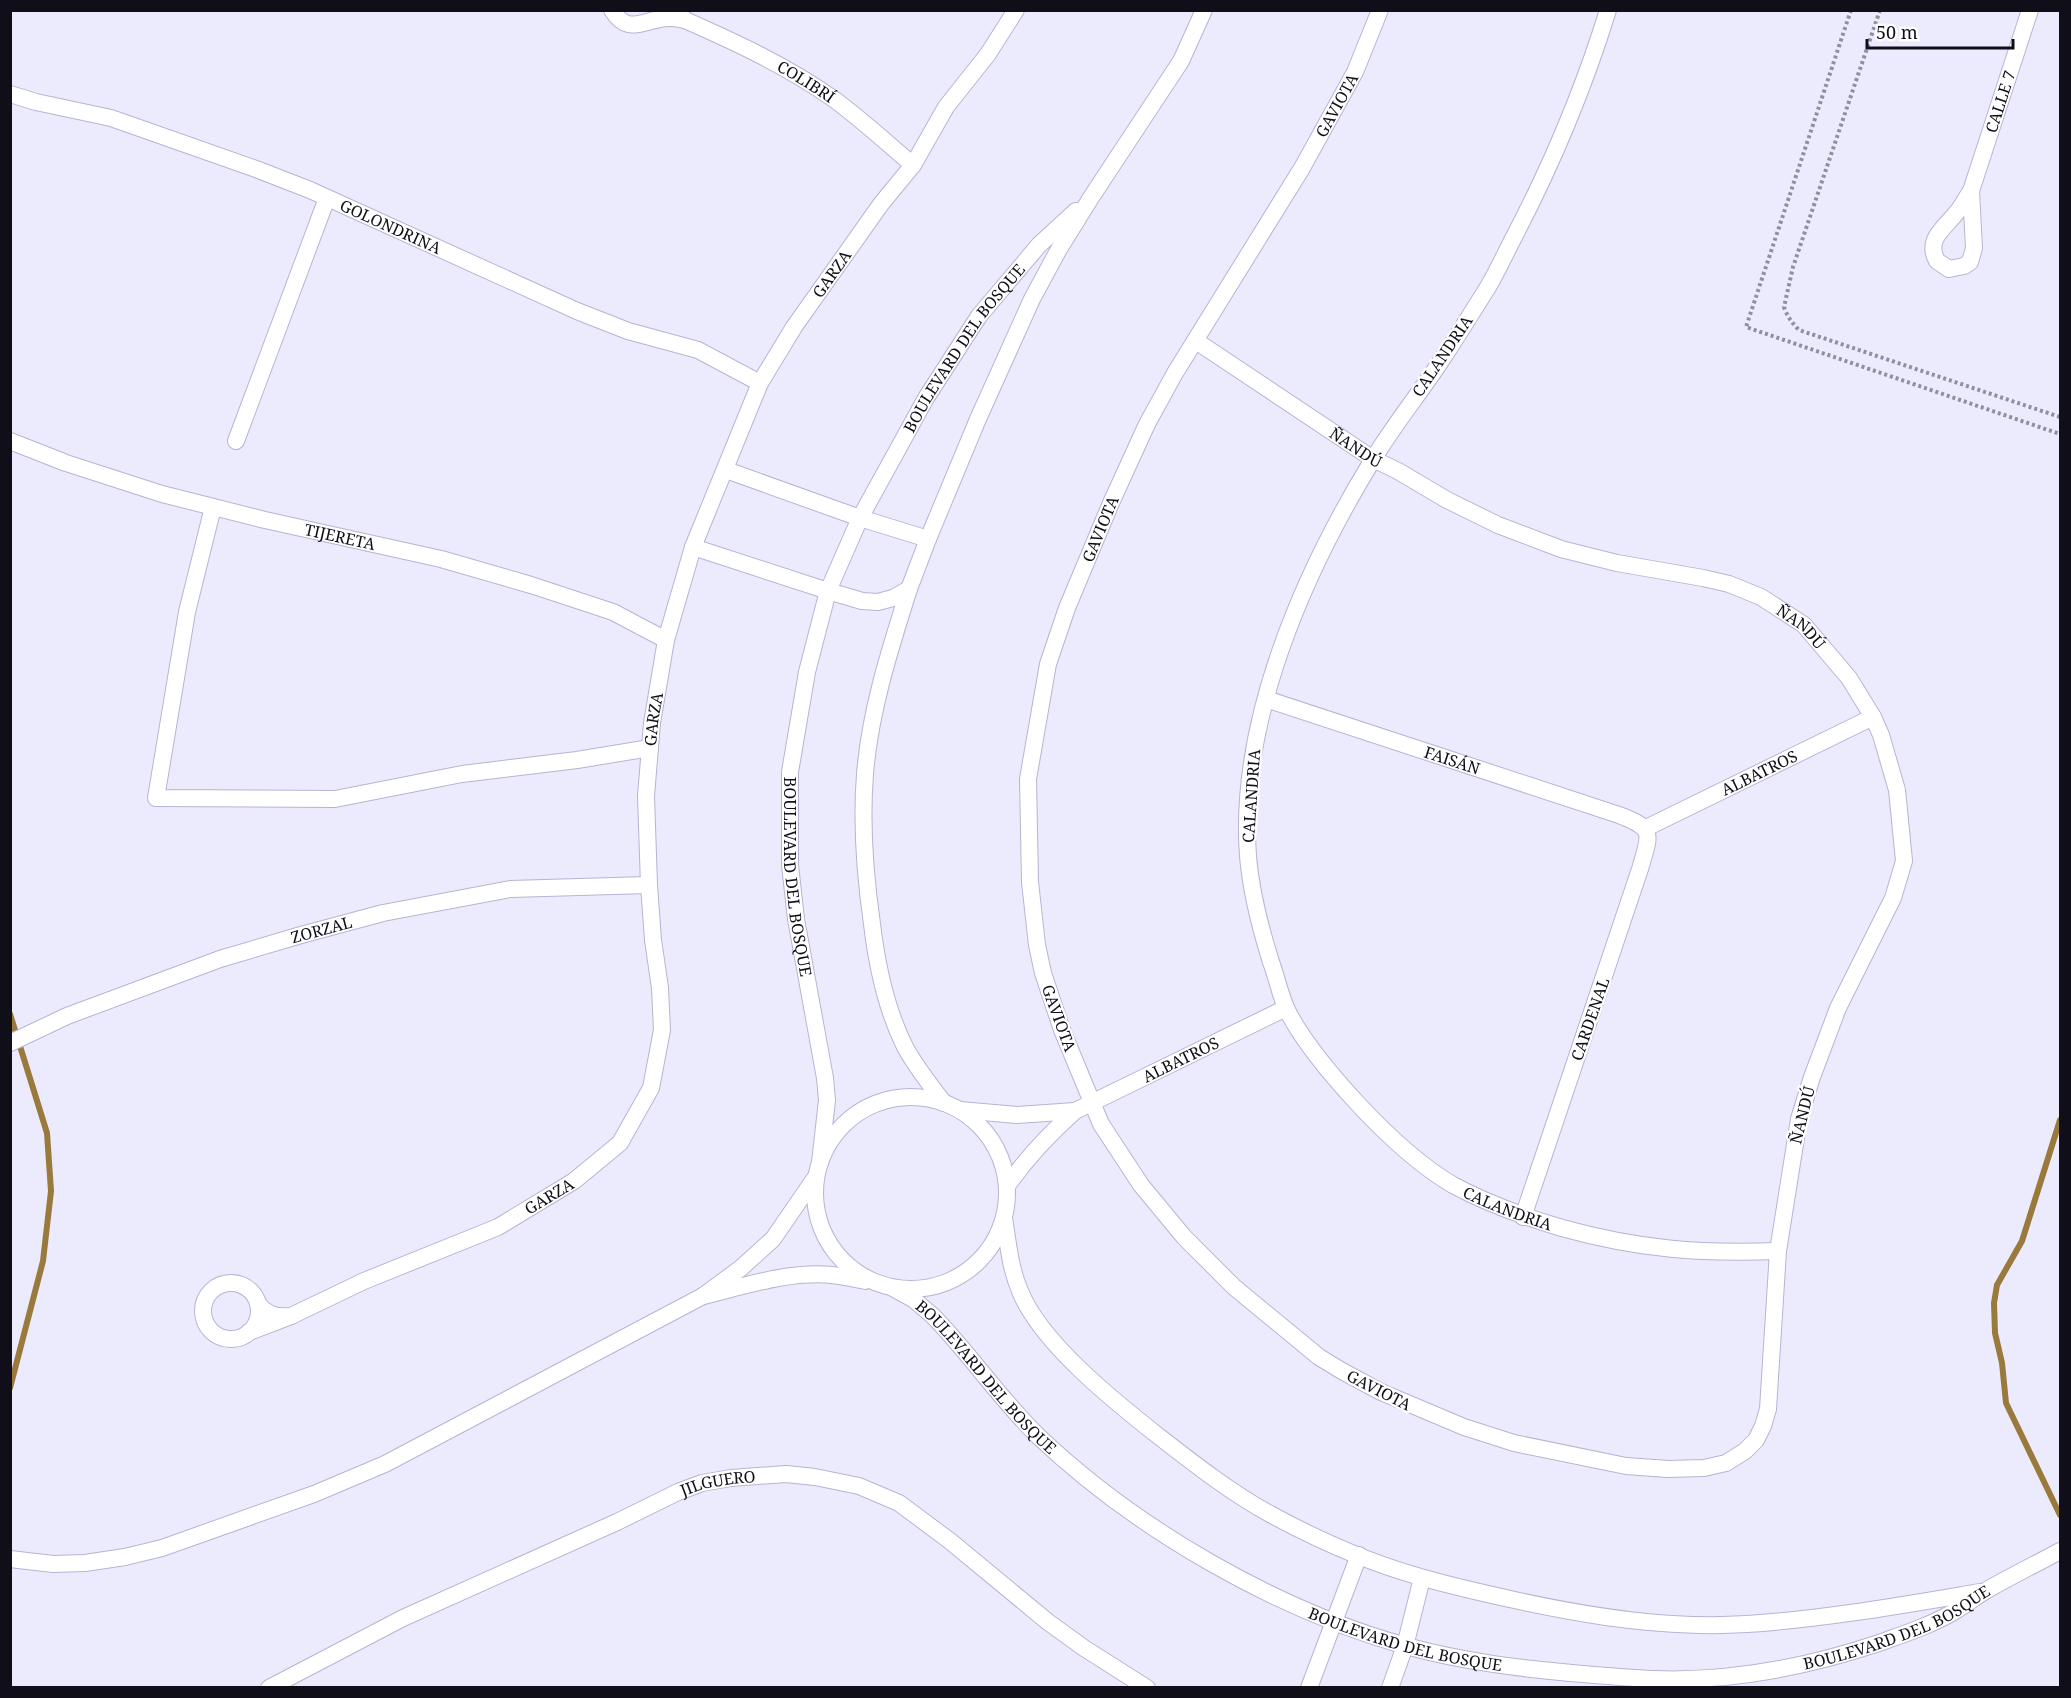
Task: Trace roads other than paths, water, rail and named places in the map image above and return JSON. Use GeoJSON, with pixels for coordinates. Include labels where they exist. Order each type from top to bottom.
{"type":"FeatureCollection","features":[{"type":"Feature","properties":{"kind":"street"},"geometry":{"type":"LineString","coordinates":[[612,10],[621,21],[632,25],[643,25],[657,15],[673,17],[680,15]]}},
{"type":"Feature","properties":{"kind":"street","name":"GARZA"},"geometry":{"type":"LineString","coordinates":[[249,1332],[291,1316],[364,1281],[498,1227],[574,1181],[620,1143],[651,1088],[662,1030],[649,885],[646,796],[652,723],[666,640],[693,547],[760,383],[794,327],[881,204],[913,165],[946,107],[988,54],[1016,10]]}},
{"type":"Feature","properties":{"kind":"street","name":"BOULEVARD DEL BOSQUE"},"geometry":{"type":"LineString","coordinates":[[909,589],[987,397],[1032,299],[1059,249],[1092,196],[1181,61],[1204,10]]}},
{"type":"Feature","properties":{"kind":"street","name":"GAVIOTA"},"geometry":{"type":"LineString","coordinates":[[1380,10],[1355,72],[1313,149],[1197,341],[1175,373],[1147,424],[1110,503],[1067,608],[1048,664],[1028,779],[1030,882],[1037,945],[1043,973],[1062,1030],[1101,1124],[1126,1165],[1184,1237],[1234,1287],[1319,1358],[1381,1392],[1424,1412],[1504,1440],[1626,1466],[1668,1469],[1704,1468],[1726,1463],[1745,1451],[1760,1433],[1768,1409],[1778,1251]]}},
{"type":"Feature","properties":{"kind":"street","name":"CALANDRIA"},"geometry":{"type":"LineString","coordinates":[[1608,10],[1578,100],[1553,159],[1490,283],[1444,356],[1373,459],[1342,513],[1312,574],[1291,624],[1255,739],[1249,781],[1247,852],[1260,930],[1286,1008],[1305,1038],[1337,1080],[1394,1141],[1428,1168],[1454,1185],[1523,1216],[1599,1239],[1656,1248],[1724,1253],[1778,1251]]}},
{"type":"Feature","properties":{"kind":"street","name":"CALLE 7"},"geometry":{"type":"LineString","coordinates":[[1971,191],[2030,10]]}},
{"type":"Feature","properties":{"kind":"street","name":"COLIBRÍ"},"geometry":{"type":"LineString","coordinates":[[680,15],[761,55],[836,100],[913,165]]}},
{"type":"Feature","properties":{"kind":"street","name":"GOLONDRINA"},"geometry":{"type":"LineString","coordinates":[[10,94],[111,118],[256,169],[327,198],[587,315],[628,331],[698,350],[760,383]]}},
{"type":"Feature","properties":{"kind":"street","name":"BOULEVARD DEL BOSQUE"},"geometry":{"type":"LineString","coordinates":[[817,1170],[827,1100],[796,919],[790,865],[789,817],[790,772],[796,724],[828,591],[860,518],[926,398],[979,316],[1039,245],[1092,196]]}},
{"type":"Feature","properties":{"kind":"street"},"geometry":{"type":"LineString","coordinates":[[236,441],[327,198]]}},
{"type":"Feature","properties":{"kind":"street","name":"ÑANDÚ"},"geometry":{"type":"LineString","coordinates":[[1197,341],[1373,459],[1498,525],[1561,549],[1617,563],[1703,578],[1761,597],[1804,625],[1849,678],[1873,717],[1888,757],[1897,790],[1904,861],[1893,898],[1838,1008],[1812,1077],[1794,1143],[1778,1251]]}},
{"type":"Feature","properties":{"kind":"street","name":"TIJERETA"},"geometry":{"type":"LineString","coordinates":[[10,441],[111,478],[213,507],[430,556],[531,585],[613,612],[666,640]]}},
{"type":"Feature","properties":{"kind":"street"},"geometry":{"type":"LineString","coordinates":[[726,470],[860,518],[928,539]]}},
{"type":"Feature","properties":{"kind":"street"},"geometry":{"type":"LineString","coordinates":[[213,507],[187,612],[156,798],[335,799],[462,774],[577,760],[650,748]]}},
{"type":"Feature","properties":{"kind":"street"},"geometry":{"type":"LineString","coordinates":[[693,547],[862,601],[878,602],[893,598],[909,589]]}},
{"type":"Feature","properties":{"kind":"street"},"geometry":{"type":"LineString","coordinates":[[703,1296],[775,1279],[803,1275],[832,1275],[884,1285],[923,1288],[939,1285],[954,1279],[974,1265],[990,1247],[1004,1218],[1007,1186],[1002,1163],[993,1142],[972,1119],[951,1106],[917,1067],[904,1045],[892,1017],[874,940],[864,856],[866,774],[871,732],[889,654],[909,589]]}},
{"type":"Feature","properties":{"kind":"street","name":"FAISÁN"},"geometry":{"type":"LineString","coordinates":[[1266,699],[1643,826]]}},
{"type":"Feature","properties":{"kind":"street","name":"ALBATROS"},"geometry":{"type":"LineString","coordinates":[[1643,826],[1873,717]]}},
{"type":"Feature","properties":{"kind":"street","name":"CARDENAL"},"geometry":{"type":"LineString","coordinates":[[1523,1216],[1640,869],[1647,836],[1643,826]]}},
{"type":"Feature","properties":{"kind":"street","name":"ZORZAL"},"geometry":{"type":"LineString","coordinates":[[10,1043],[68,1016],[220,959],[383,913],[510,889],[649,885]]}},
{"type":"Feature","properties":{"kind":"street","name":"ALBATROS"},"geometry":{"type":"LineString","coordinates":[[1075,1111],[1286,1008]]}},
{"type":"Feature","properties":{"kind":"street"},"geometry":{"type":"LineString","coordinates":[[10,1559],[63,1564],[85,1563],[162,1548],[304,1498],[385,1464],[703,1296],[741,1268],[773,1239],[817,1170],[836,1133],[861,1111],[893,1099],[910,1097],[1017,1116],[1075,1111]]}},
{"type":"Feature","properties":{"kind":"street"},"geometry":{"type":"LineString","coordinates":[[1007,1186],[1027,1158],[1075,1111]]}},
{"type":"Feature","properties":{"kind":"street"},"geometry":{"type":"LineString","coordinates":[[817,1170],[815,1203],[818,1218],[830,1246],[851,1268],[884,1285]]}},
{"type":"Feature","properties":{"kind":"street","name":"BOULEVARD DEL BOSQUE"},"geometry":{"type":"LineString","coordinates":[[1004,1218],[1014,1273],[1021,1293],[1049,1336],[1093,1381],[1166,1441],[1236,1492],[1270,1514],[1359,1555],[1422,1578],[1571,1612],[1690,1625],[1746,1624],[1810,1618],[1987,1590]]}},
{"type":"Feature","properties":{"kind":"street"},"geometry":{"type":"LineString","coordinates":[[258,1304],[258,1320],[243,1337],[227,1340],[213,1334],[204,1322],[202,1314],[205,1299],[215,1288],[230,1283],[251,1291],[266,1313],[275,1317],[291,1316]]}},
{"type":"Feature","properties":{"kind":"street","name":"BOULEVARD DEL BOSQUE"},"geometry":{"type":"LineString","coordinates":[[884,1285],[913,1299],[933,1316],[1038,1435],[1122,1505],[1197,1555],[1250,1585],[1334,1622],[1404,1646],[1531,1670],[1655,1679],[1721,1676],[1792,1666],[1878,1643],[1954,1612],[1987,1590]]}},
{"type":"Feature","properties":{"kind":"street","name":"JILGUERO"},"geometry":{"type":"LineString","coordinates":[[269,1688],[403,1618],[617,1522],[678,1492],[702,1483],[731,1478],[786,1474],[859,1485],[899,1503],[950,1541],[1048,1622],[1147,1688]]}},
{"type":"Feature","properties":{"kind":"street"},"geometry":{"type":"LineString","coordinates":[[1987,1590],[2059,1552]]}},
{"type":"Feature","properties":{"kind":"street"},"geometry":{"type":"LineString","coordinates":[[1309,1688],[1359,1555]]}},
{"type":"Feature","properties":{"kind":"street"},"geometry":{"type":"LineString","coordinates":[[1390,1688],[1422,1578]]}},
{"type":"Feature","properties":{"kind":"waterway"},"geometry":{"type":"LineString","coordinates":[[10,1014],[47,1133],[51,1191],[43,1261],[10,1388]]}},
{"type":"Feature","properties":{"kind":"waterway"},"geometry":{"type":"LineString","coordinates":[[2060,1120],[2022,1241],[1997,1285],[1994,1303],[1995,1333],[2002,1363],[2006,1403],[2060,1515]]}}]}
